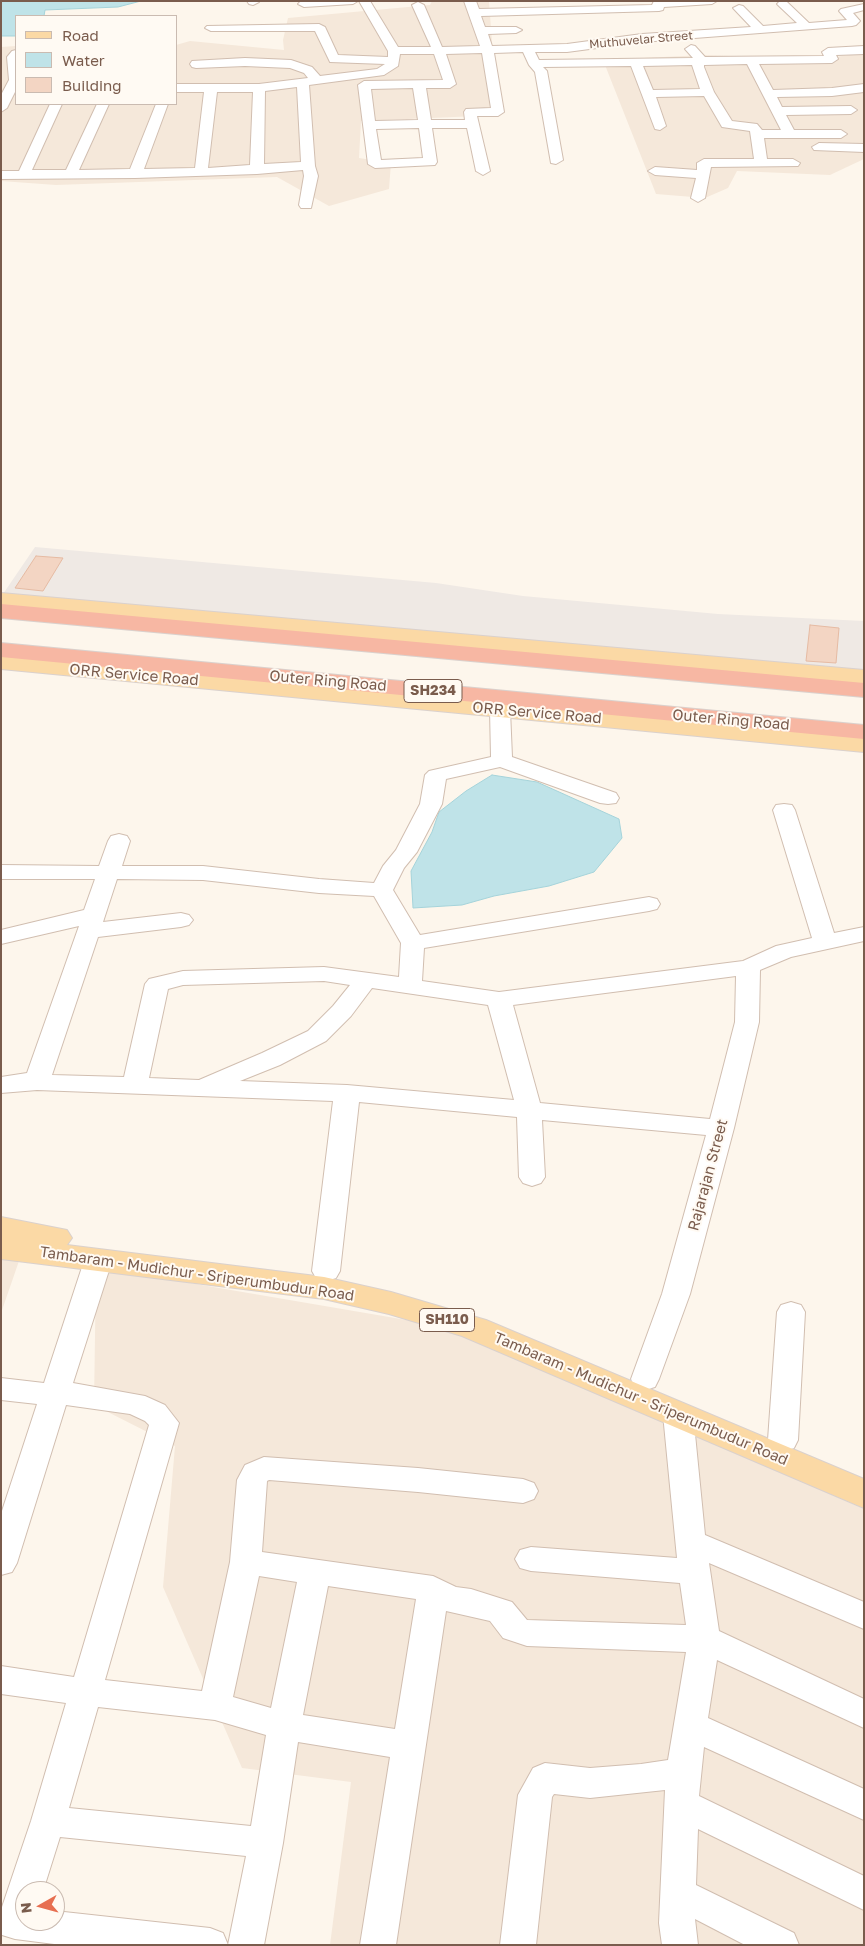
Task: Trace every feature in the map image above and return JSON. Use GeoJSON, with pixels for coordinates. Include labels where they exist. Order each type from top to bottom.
{"type":"FeatureCollection","features":[{"type":"Feature","properties":{"kind":"highway"},"geometry":{"type":"LineString","coordinates":[[46,604],[123,622]]}},
{"type":"Feature","properties":{"kind":"highway"},"geometry":{"type":"LineString","coordinates":[[1,610],[864,690]]}},
{"type":"Feature","properties":{"kind":"highway","name":"Outer Ring Road"},"geometry":{"type":"LineString","coordinates":[[1,650],[864,732]]}},
{"type":"Feature","properties":{"kind":"highway"},"geometry":{"type":"LineString","coordinates":[[100,671],[180,667]]}},
{"type":"Feature","properties":{"kind":"main road"},"geometry":{"type":"LineString","coordinates":[[1,600],[864,678]]}},
{"type":"Feature","properties":{"kind":"main road","name":"ORR Service Road"},"geometry":{"type":"LineString","coordinates":[[1,662],[864,744]]}},
{"type":"Feature","properties":{"kind":"main road","name":"Tambaram - Mudichur - Sriperumbudur Road"},"geometry":{"type":"LineString","coordinates":[[1,1228],[105,1246],[326,1271],[400,1288],[484,1312],[864,1494]]}},
{"type":"Feature","properties":{"kind":"main road","name":"Tambaram - Mudichur - Sriperumbudur Road"},"geometry":{"type":"LineString","coordinates":[[1,1248],[324,1288],[391,1303],[474,1328],[641,1387]]}},
{"type":"Feature","properties":{"kind":"main road","name":"Tambaram - Mudichur - Sriperumbudur Road"},"geometry":{"type":"LineString","coordinates":[[681,1406],[783,1440],[864,1474]]}},
{"type":"Feature","properties":{"kind":"street"},"geometry":{"type":"LineString","coordinates":[[304,4],[353,1]]}},
{"type":"Feature","properties":{"kind":"street"},"geometry":{"type":"LineString","coordinates":[[178,88],[259,88],[380,72],[394,63],[394,55],[364,1]]}},
{"type":"Feature","properties":{"kind":"street"},"geometry":{"type":"LineString","coordinates":[[483,171],[470,112],[498,112],[487,49],[472,7],[657,4],[712,1]]}},
{"type":"Feature","properties":{"kind":"street"},"geometry":{"type":"LineString","coordinates":[[691,3],[740,47],[768,60]]}},
{"type":"Feature","properties":{"kind":"street"},"geometry":{"type":"LineString","coordinates":[[657,4],[667,20]]}},
{"type":"Feature","properties":{"kind":"street"},"geometry":{"type":"LineString","coordinates":[[783,4],[806,26]]}},
{"type":"Feature","properties":{"kind":"street"},"geometry":{"type":"LineString","coordinates":[[418,5],[446,68],[450,84],[419,84],[364,85],[375,164],[430,162],[419,84]]}},
{"type":"Feature","properties":{"kind":"street"},"geometry":{"type":"LineString","coordinates":[[609,5],[615,23]]}},
{"type":"Feature","properties":{"kind":"street"},"geometry":{"type":"LineString","coordinates":[[548,6],[556,26]]}},
{"type":"Feature","properties":{"kind":"street"},"geometry":{"type":"LineString","coordinates":[[837,24],[854,22],[842,9],[864,7]]}},
{"type":"Feature","properties":{"kind":"street"},"geometry":{"type":"LineString","coordinates":[[739,8],[760,29]]}},
{"type":"Feature","properties":{"kind":"street"},"geometry":{"type":"LineString","coordinates":[[210,27],[319,27],[314,14]]}},
{"type":"Feature","properties":{"kind":"street"},"geometry":{"type":"LineString","coordinates":[[837,24],[857,39]]}},
{"type":"Feature","properties":{"kind":"street","name":"Muthuvelar Street"},"geometry":{"type":"LineString","coordinates":[[319,27],[334,59],[438,50],[567,48],[599,42],[837,24]]}},
{"type":"Feature","properties":{"kind":"street"},"geometry":{"type":"LineString","coordinates":[[784,28],[798,40]]}},
{"type":"Feature","properties":{"kind":"street"},"geometry":{"type":"LineString","coordinates":[[481,31],[516,30]]}},
{"type":"Feature","properties":{"kind":"street"},"geometry":{"type":"LineString","coordinates":[[678,36],[699,57],[698,67],[708,92],[727,124],[755,128],[758,134],[761,162]]}},
{"type":"Feature","properties":{"kind":"street"},"geometry":{"type":"LineString","coordinates":[[528,49],[534,64],[541,71],[556,160]]}},
{"type":"Feature","properties":{"kind":"street"},"geometry":{"type":"LineString","coordinates":[[196,64],[200,50]]}},
{"type":"Feature","properties":{"kind":"street"},"geometry":{"type":"LineString","coordinates":[[864,50],[828,52],[832,59],[864,86]]}},
{"type":"Feature","properties":{"kind":"street"},"geometry":{"type":"LineString","coordinates":[[10,56],[15,76]]}},
{"type":"Feature","properties":{"kind":"street"},"geometry":{"type":"LineString","coordinates":[[534,64],[832,59]]}},
{"type":"Feature","properties":{"kind":"street"},"geometry":{"type":"LineString","coordinates":[[752,60],[764,75],[769,94],[789,132]]}},
{"type":"Feature","properties":{"kind":"street"},"geometry":{"type":"LineString","coordinates":[[184,71],[196,64],[245,62],[291,64],[308,70],[317,81]]}},
{"type":"Feature","properties":{"kind":"street"},"geometry":{"type":"LineString","coordinates":[[636,62],[660,126]]}},
{"type":"Feature","properties":{"kind":"street"},"geometry":{"type":"LineString","coordinates":[[1,80],[15,80]]}},
{"type":"Feature","properties":{"kind":"street"},"geometry":{"type":"LineString","coordinates":[[1,108],[15,82]]}},
{"type":"Feature","properties":{"kind":"street"},"geometry":{"type":"LineString","coordinates":[[303,83],[308,166],[306,167]]}},
{"type":"Feature","properties":{"kind":"street"},"geometry":{"type":"LineString","coordinates":[[769,94],[832,92],[864,86]]}},
{"type":"Feature","properties":{"kind":"street"},"geometry":{"type":"LineString","coordinates":[[257,170],[259,88]]}},
{"type":"Feature","properties":{"kind":"street"},"geometry":{"type":"LineString","coordinates":[[201,172],[211,89]]}},
{"type":"Feature","properties":{"kind":"street"},"geometry":{"type":"LineString","coordinates":[[648,94],[708,92]]}},
{"type":"Feature","properties":{"kind":"street"},"geometry":{"type":"LineString","coordinates":[[23,176],[56,105]]}},
{"type":"Feature","properties":{"kind":"street"},"geometry":{"type":"LineString","coordinates":[[70,175],[103,105]]}},
{"type":"Feature","properties":{"kind":"street"},"geometry":{"type":"LineString","coordinates":[[135,174],[162,105]]}},
{"type":"Feature","properties":{"kind":"street"},"geometry":{"type":"LineString","coordinates":[[778,112],[851,110]]}},
{"type":"Feature","properties":{"kind":"street"},"geometry":{"type":"LineString","coordinates":[[369,125],[473,124]]}},
{"type":"Feature","properties":{"kind":"street"},"geometry":{"type":"LineString","coordinates":[[758,134],[789,132],[841,134]]}},
{"type":"Feature","properties":{"kind":"street"},"geometry":{"type":"LineString","coordinates":[[806,133],[807,150],[864,148]]}},
{"type":"Feature","properties":{"kind":"street"},"geometry":{"type":"LineString","coordinates":[[657,177],[701,186],[704,163],[706,162],[793,163]]}},
{"type":"Feature","properties":{"kind":"street"},"geometry":{"type":"LineString","coordinates":[[1,176],[135,174],[306,167],[309,168],[311,176],[306,205]]}},
{"type":"Feature","properties":{"kind":"street"},"geometry":{"type":"LineString","coordinates":[[500,710],[502,760]]}},
{"type":"Feature","properties":{"kind":"street"},"geometry":{"type":"LineString","coordinates":[[382,890],[394,866],[406,852],[431,804],[436,775],[483,766],[502,760],[513,766],[608,798]]}},
{"type":"Feature","properties":{"kind":"street"},"geometry":{"type":"LineString","coordinates":[[784,810],[825,941]]}},
{"type":"Feature","properties":{"kind":"street"},"geometry":{"type":"LineString","coordinates":[[37,1082],[119,841]]}},
{"type":"Feature","properties":{"kind":"street"},"geometry":{"type":"LineString","coordinates":[[1,872],[203,873],[319,886],[382,890]]}},
{"type":"Feature","properties":{"kind":"street"},"geometry":{"type":"LineString","coordinates":[[382,890],[413,943],[410,986]]}},
{"type":"Feature","properties":{"kind":"street"},"geometry":{"type":"LineString","coordinates":[[413,943],[649,904]]}},
{"type":"Feature","properties":{"kind":"street"},"geometry":{"type":"LineString","coordinates":[[1,937],[91,923],[181,920]]}},
{"type":"Feature","properties":{"kind":"street"},"geometry":{"type":"LineString","coordinates":[[135,1086],[157,984],[183,978],[324,974],[499,999],[748,967],[784,951],[864,934]]}},
{"type":"Feature","properties":{"kind":"street","name":"Rajarajan Street"},"geometry":{"type":"LineString","coordinates":[[641,1387],[676,1294],[721,1128],[747,1022],[748,967]]}},
{"type":"Feature","properties":{"kind":"street"},"geometry":{"type":"LineString","coordinates":[[197,1089],[271,1059],[317,1036],[342,1011],[366,980]]}},
{"type":"Feature","properties":{"kind":"street"},"geometry":{"type":"LineString","coordinates":[[499,999],[529,1110],[532,1177]]}},
{"type":"Feature","properties":{"kind":"street"},"geometry":{"type":"LineString","coordinates":[[1,1078],[37,1082],[197,1089],[347,1093],[721,1128]]}},
{"type":"Feature","properties":{"kind":"street"},"geometry":{"type":"LineString","coordinates":[[1,1085],[37,1082]]}},
{"type":"Feature","properties":{"kind":"street"},"geometry":{"type":"LineString","coordinates":[[326,1271],[347,1093]]}},
{"type":"Feature","properties":{"kind":"street"},"geometry":{"type":"LineString","coordinates":[[1,1563],[98,1261]]}},
{"type":"Feature","properties":{"kind":"street"},"geometry":{"type":"LineString","coordinates":[[783,1440],[791,1312]]}},
{"type":"Feature","properties":{"kind":"street"},"geometry":{"type":"LineString","coordinates":[[1,1389],[54,1395],[73,1394],[136,1404],[155,1413],[164,1423],[48,1820],[15,1922],[210,1945]]}},
{"type":"Feature","properties":{"kind":"street"},"geometry":{"type":"LineString","coordinates":[[680,1945],[677,1923],[682,1788],[704,1639],[692,1557],[681,1406]]}},
{"type":"Feature","properties":{"kind":"street"},"geometry":{"type":"LineString","coordinates":[[215,1706],[246,1562],[252,1480],[256,1473],[264,1468],[418,1480],[523,1491]]}},
{"type":"Feature","properties":{"kind":"street"},"geometry":{"type":"LineString","coordinates":[[531,1559],[692,1557],[864,1616]]}},
{"type":"Feature","properties":{"kind":"street"},"geometry":{"type":"LineString","coordinates":[[246,1562],[434,1590],[449,1599],[471,1602],[501,1611],[514,1629],[527,1634],[704,1639],[864,1714]]}},
{"type":"Feature","properties":{"kind":"street"},"geometry":{"type":"LineString","coordinates":[[246,1945],[266,1843],[284,1726],[315,1572]]}},
{"type":"Feature","properties":{"kind":"street"},"geometry":{"type":"LineString","coordinates":[[378,1945],[434,1590]]}},
{"type":"Feature","properties":{"kind":"street"},"geometry":{"type":"LineString","coordinates":[[1,1680],[86,1692],[215,1706],[284,1726],[409,1746]]}},
{"type":"Feature","properties":{"kind":"street"},"geometry":{"type":"LineString","coordinates":[[691,1726],[864,1805]]}},
{"type":"Feature","properties":{"kind":"street"},"geometry":{"type":"LineString","coordinates":[[518,1945],[534,1795],[545,1778],[590,1783],[641,1779],[682,1788],[864,1894]]}},
{"type":"Feature","properties":{"kind":"street"},"geometry":{"type":"LineString","coordinates":[[48,1820],[266,1843]]}},
{"type":"Feature","properties":{"kind":"street"},"geometry":{"type":"LineString","coordinates":[[678,1893],[782,1945]]}},
{"type":"Feature","properties":{"kind":"shaded area"},"geometry":{"type":"Polygon","coordinates":[[[432,1],[489,1],[494,70],[501,115],[361,121],[359,158],[391,163],[389,189],[329,206],[277,177],[56,185],[1,181],[1,47],[15,46],[15,105],[178,105],[178,44],[190,41],[284,50],[283,40],[288,18],[430,5],[432,1]]]}},
{"type":"Feature","properties":{"kind":"shaded area"},"geometry":{"type":"Polygon","coordinates":[[[864,53],[864,159],[830,175],[737,171],[728,188],[705,198],[656,194],[605,65],[600,60],[705,55],[820,59],[864,53]]]}},
{"type":"Feature","properties":{"kind":"shaded area"},"geometry":{"type":"Polygon","coordinates":[[[35,547],[436,583],[523,596],[718,614],[864,621],[864,673],[3,594],[35,547]]]}},
{"type":"Feature","properties":{"kind":"shaded area"},"geometry":{"type":"Polygon","coordinates":[[[1,1257],[19,1261],[1,1313],[1,1257]]]}},
{"type":"Feature","properties":{"kind":"shaded area"},"geometry":{"type":"Polygon","coordinates":[[[96,1267],[436,1325],[678,1427],[864,1509],[864,1945],[330,1945],[351,1782],[242,1768],[163,1587],[175,1446],[94,1405],[96,1267]]]}},
{"type":"Feature","properties":{"kind":"water"},"geometry":{"type":"Polygon","coordinates":[[[1,1],[141,1],[118,7],[45,10],[44,15],[15,15],[15,36],[1,36],[1,1]]]}},
{"type":"Feature","properties":{"kind":"water"},"geometry":{"type":"Polygon","coordinates":[[[492,775],[537,782],[619,819],[622,838],[594,872],[549,886],[494,896],[462,905],[413,908],[411,871],[432,832],[439,812],[466,791],[492,775]]]}},
{"type":"Feature","properties":{"kind":"building"},"geometry":{"type":"Polygon","coordinates":[[[36,556],[63,558],[43,591],[15,588],[36,556]]]}},
{"type":"Feature","properties":{"kind":"building"},"geometry":{"type":"Polygon","coordinates":[[[810,625],[839,628],[836,663],[806,661],[810,625]]]}}]}
